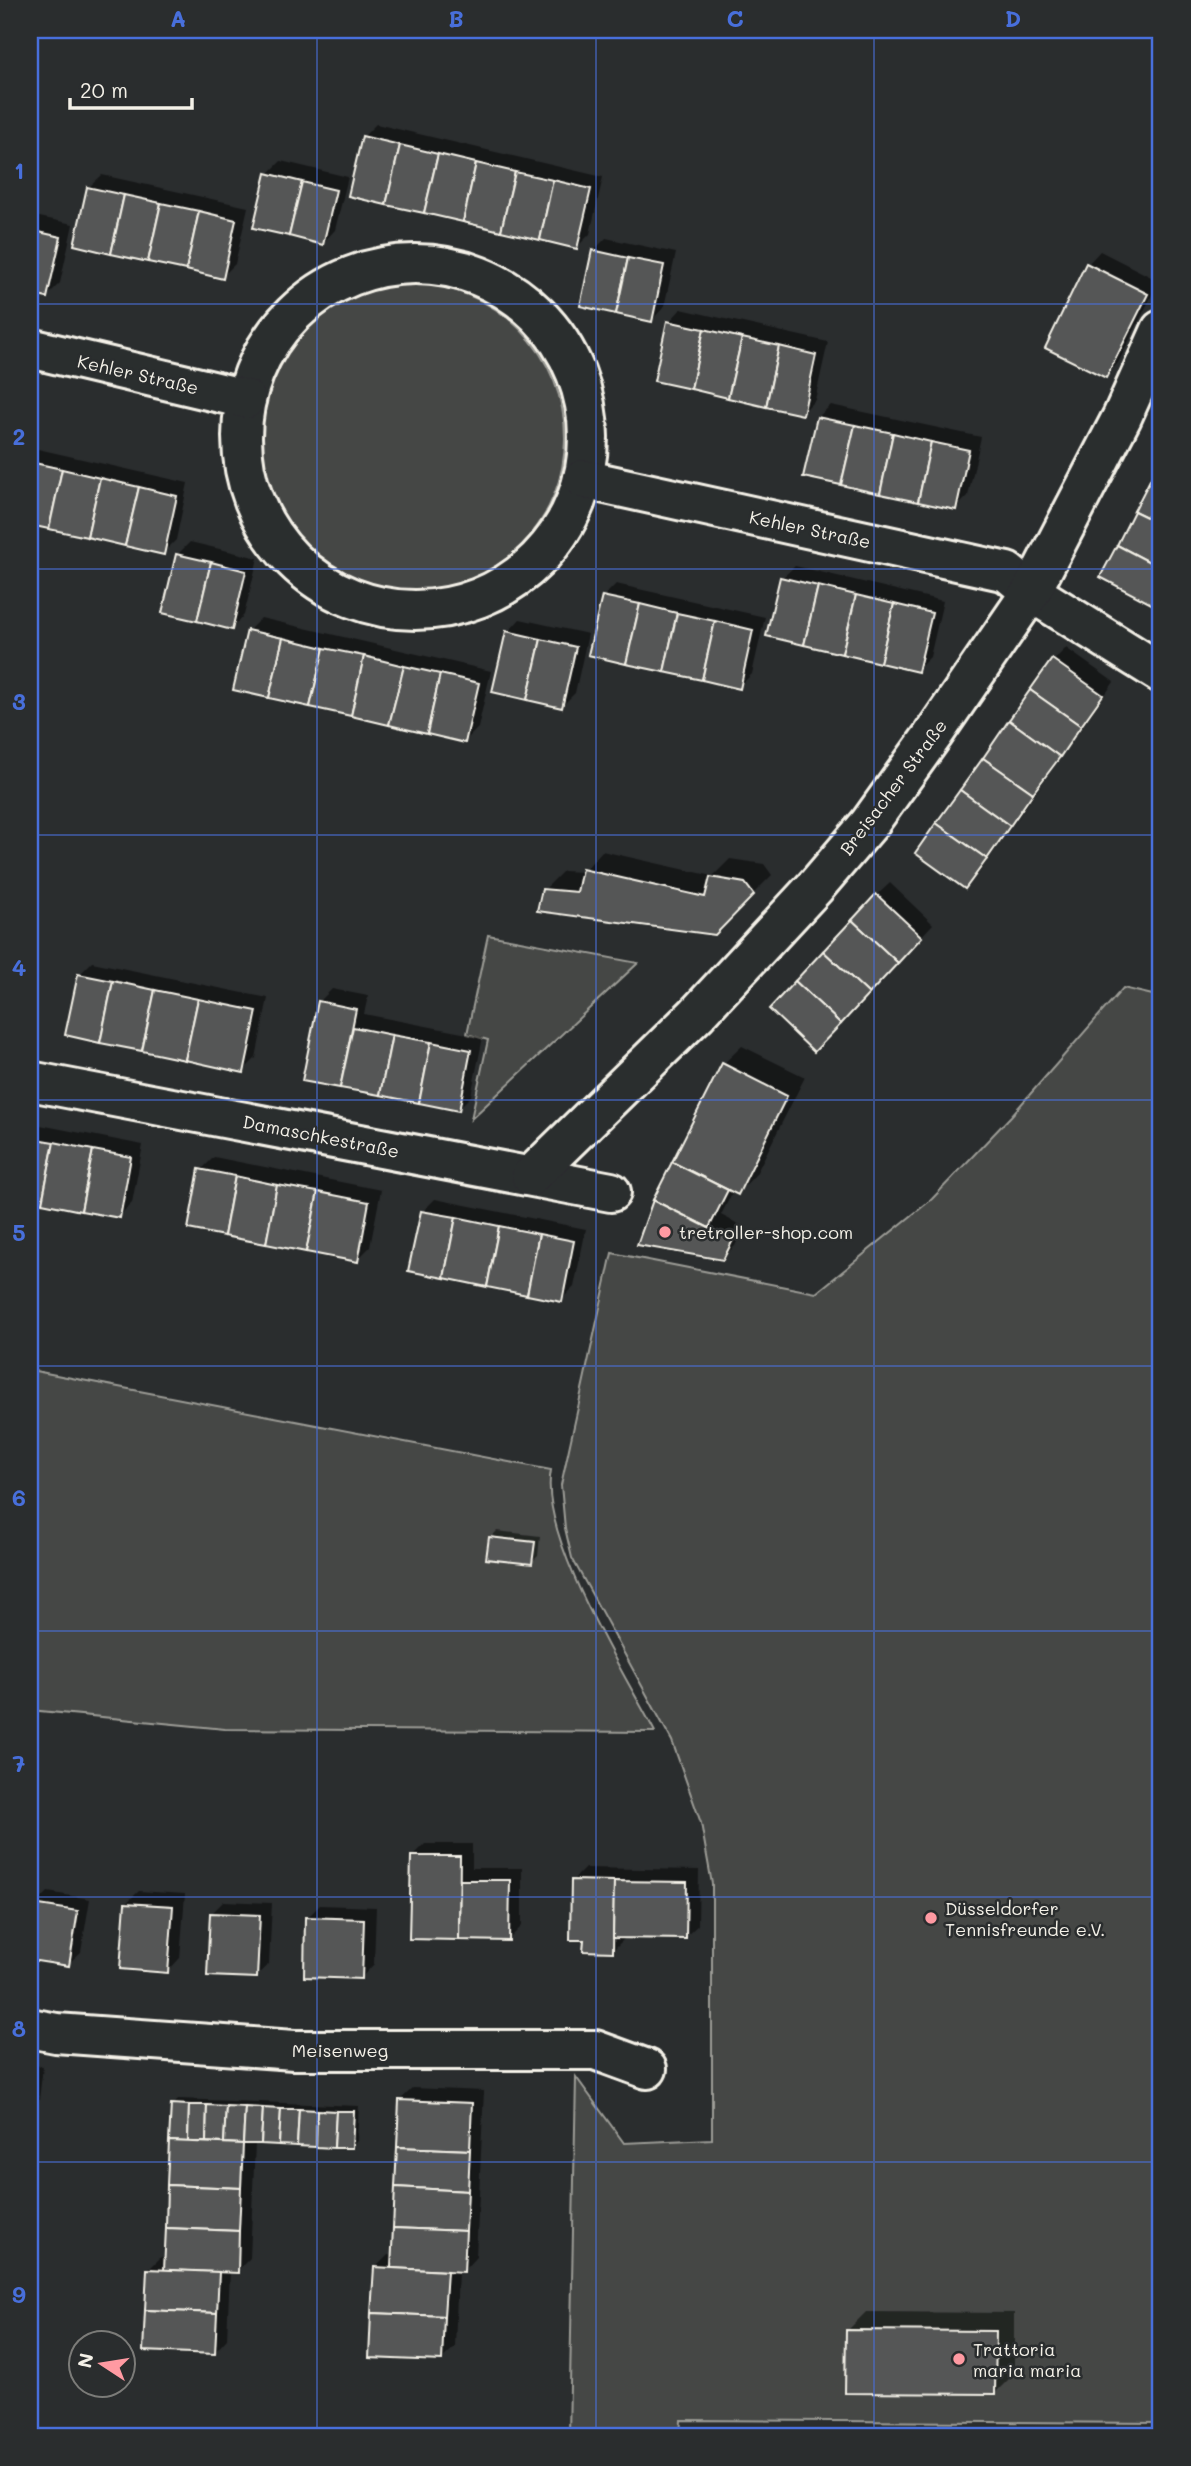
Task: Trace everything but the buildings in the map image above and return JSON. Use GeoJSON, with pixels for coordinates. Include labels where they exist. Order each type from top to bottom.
{"type":"FeatureCollection","features":[{"type":"Feature","properties":{"kind":"street"},"geometry":{"type":"LineString","coordinates":[[430,263],[479,275],[523,300],[557,336],[579,381],[589,430],[583,479],[562,529],[527,569],[481,598],[429,611],[375,606],[325,585],[284,551],[255,505],[242,453],[246,399],[263,352],[293,312],[334,283],[381,266],[430,263]]}},
{"type":"Feature","properties":{"kind":"street","name":"Breisacher Straße"},"geometry":{"type":"LineString","coordinates":[[531,1176],[697,1014],[816,886],[869,824],[1031,592],[1122,416],[1161,330]]}},
{"type":"Feature","properties":{"kind":"street","name":"Kehler Straße"},"geometry":{"type":"LineString","coordinates":[[30,348],[246,399]]}},
{"type":"Feature","properties":{"kind":"street","name":"Kehler Straße"},"geometry":{"type":"LineString","coordinates":[[583,479],[1007,572],[1031,592],[1161,673]]}},
{"type":"Feature","properties":{"kind":"street","name":"Damaschkestraße"},"geometry":{"type":"LineString","coordinates":[[30,1081],[611,1192]]}},
{"type":"Feature","properties":{"kind":"street","name":"Meisenweg"},"geometry":{"type":"LineString","coordinates":[[30,2028],[56,2033],[294,2050],[595,2050],[647,2069]]}},
{"type":"Feature","properties":{"kind":"shaded area"},"geometry":{"type":"Polygon","coordinates":[[[411,284],[441,287],[470,296],[496,310],[520,329],[539,353],[553,379],[562,408],[565,438],[562,468],[553,497],[539,523],[520,547],[496,566],[470,580],[441,589],[411,592],[381,589],[352,580],[326,566],[302,547],[283,523],[269,497],[260,468],[257,438],[260,408],[269,379],[283,353],[302,329],[326,310],[352,296],[381,287],[411,284]]]}},
{"type":"Feature","properties":{"kind":"shaded area"},"geometry":{"type":"Polygon","coordinates":[[[488,935],[638,963],[471,1119],[488,1040],[467,1034],[488,935]]]}},
{"type":"Feature","properties":{"kind":"shaded area"},"geometry":{"type":"Polygon","coordinates":[[[1123,988],[1161,997],[1161,2423],[681,2420],[680,2436],[569,2436],[576,2077],[624,2143],[712,2139],[712,1884],[701,1823],[672,1741],[572,1558],[565,1528],[561,1485],[612,1253],[816,1293],[932,1199],[1011,1116],[1123,988]]]}},
{"type":"Feature","properties":{"kind":"shaded area"},"geometry":{"type":"Polygon","coordinates":[[[30,1370],[551,1470],[550,1498],[557,1530],[570,1566],[586,1603],[655,1732],[225,1729],[30,1710],[30,1370]]]}},
{"type":"Feature","properties":{"kind":"place","name":"tretroller-shop.com"},"geometry":{"type":"Point","coordinates":[665,1232]}},
{"type":"Feature","properties":{"kind":"place","name":"Düsseldorfer Tennisfreunde e.V."},"geometry":{"type":"Point","coordinates":[931,1918]}},
{"type":"Feature","properties":{"kind":"place","name":"Trattoria maria maria"},"geometry":{"type":"Point","coordinates":[959,2359]}}]}
